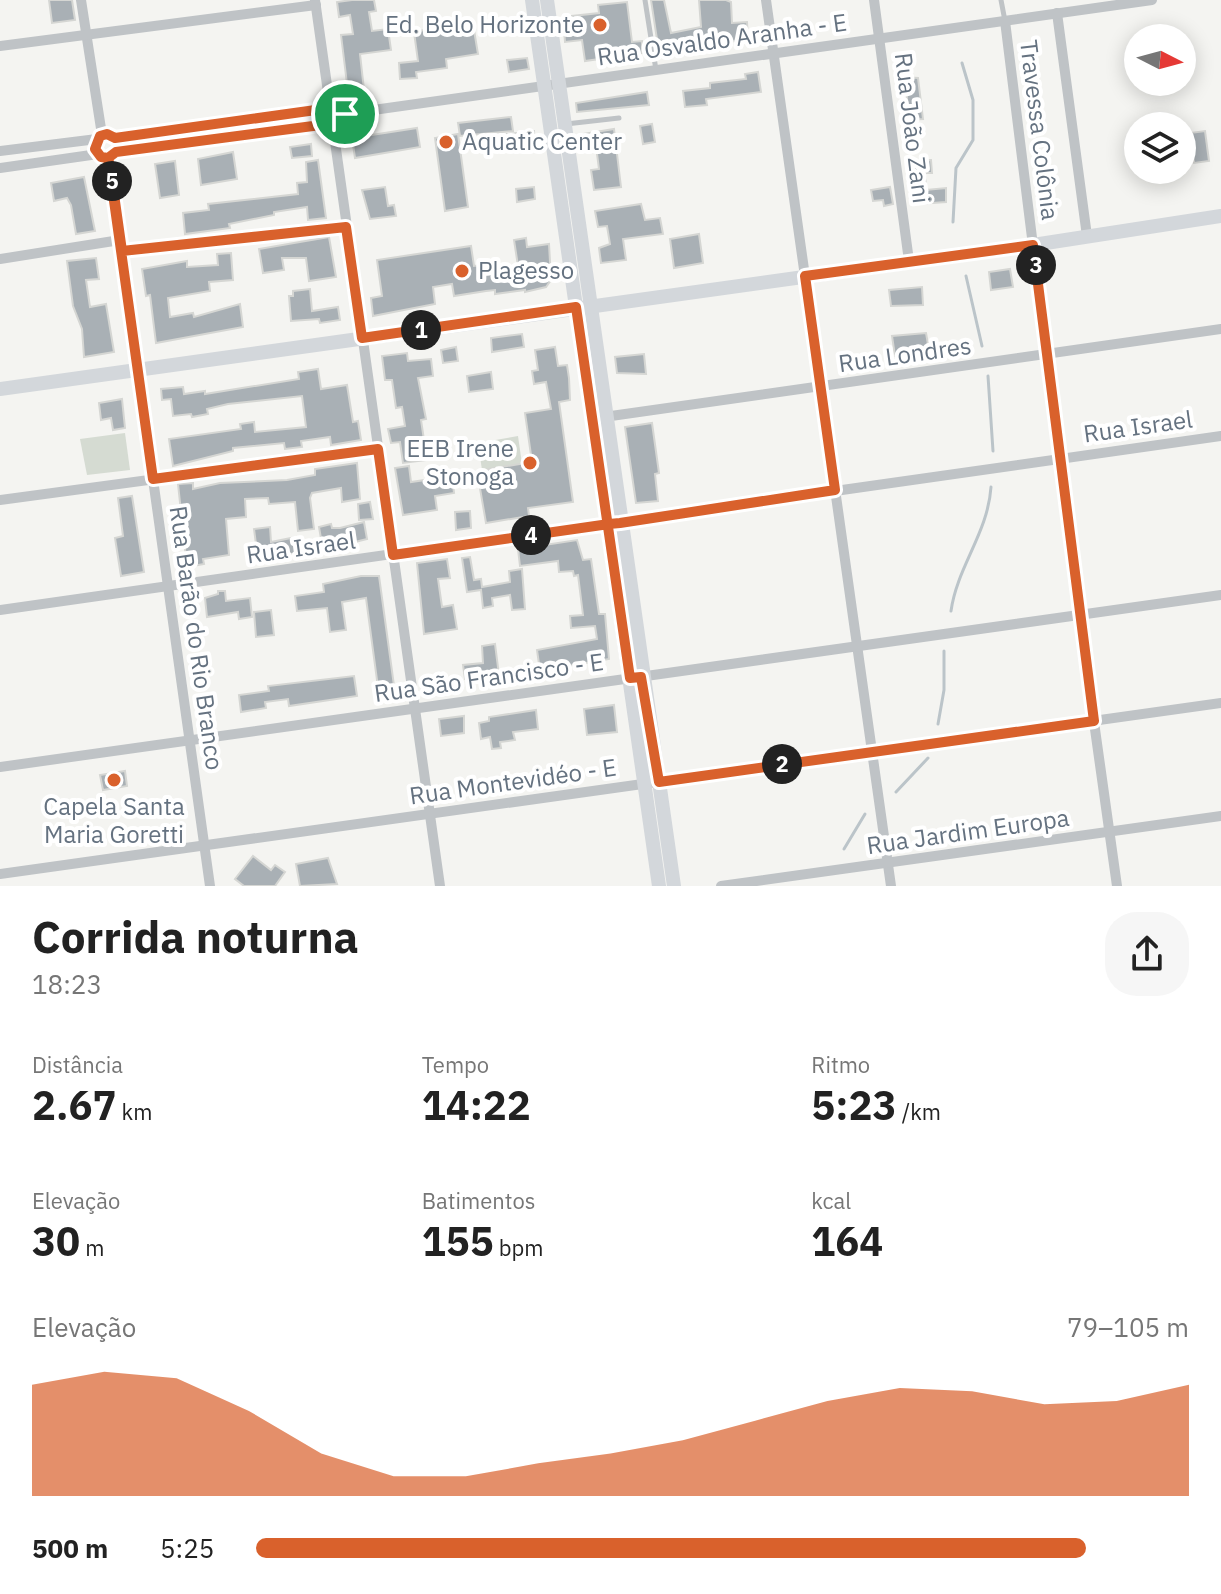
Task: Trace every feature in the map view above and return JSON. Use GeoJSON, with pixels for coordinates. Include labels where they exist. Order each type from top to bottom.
{"type":"FeatureCollection","features":[{"type":"Feature","properties":{"kind":"street"},"geometry":{"type":"LineString","coordinates":[[81,0],[100,137],[107,155]]}},
{"type":"Feature","properties":{"kind":"street"},"geometry":{"type":"LineString","coordinates":[[532,0],[544,85],[568,199],[652,783],[674,886]]}},
{"type":"Feature","properties":{"kind":"street"},"geometry":{"type":"LineString","coordinates":[[547,0],[565,124],[573,289],[584,307]]}},
{"type":"Feature","properties":{"kind":"street"},"geometry":{"type":"LineString","coordinates":[[766,0],[891,886]]}},
{"type":"Feature","properties":{"kind":"street","name":"Rua João Zani"},"geometry":{"type":"LineString","coordinates":[[874,0],[909,261]]}},
{"type":"Feature","properties":{"kind":"street","name":"Rua Osvaldo Aranha - E"},"geometry":{"type":"LineString","coordinates":[[331,122],[345,114],[1005,21],[1092,4],[1152,0]]}},
{"type":"Feature","properties":{"kind":"street"},"geometry":{"type":"LineString","coordinates":[[0,46],[315,3],[440,886]]}},
{"type":"Feature","properties":{"kind":"street"},"geometry":{"type":"LineString","coordinates":[[1057,13],[1087,236]]}},
{"type":"Feature","properties":{"kind":"street","name":"Travessa Colônia"},"geometry":{"type":"LineString","coordinates":[[1005,21],[1079,615],[1117,886]]}},
{"type":"Feature","properties":{"kind":"street"},"geometry":{"type":"LineString","coordinates":[[0,151],[330,108],[345,114]]}},
{"type":"Feature","properties":{"kind":"street"},"geometry":{"type":"LineString","coordinates":[[275,116],[278,131]]}},
{"type":"Feature","properties":{"kind":"street"},"geometry":{"type":"LineString","coordinates":[[223,122],[224,138]]}},
{"type":"Feature","properties":{"kind":"street"},"geometry":{"type":"LineString","coordinates":[[0,168],[331,122]]}},
{"type":"Feature","properties":{"kind":"street"},"geometry":{"type":"LineString","coordinates":[[164,130],[166,146]]}},
{"type":"Feature","properties":{"kind":"street"},"geometry":{"type":"LineString","coordinates":[[107,155],[115,138]]}},
{"type":"Feature","properties":{"kind":"street","name":"Rua Barão do Rio Branco"},"geometry":{"type":"LineString","coordinates":[[107,155],[210,886]]}},
{"type":"Feature","properties":{"kind":"street"},"geometry":{"type":"LineString","coordinates":[[0,389],[1221,216]]}},
{"type":"Feature","properties":{"kind":"street"},"geometry":{"type":"LineString","coordinates":[[0,259],[346,227]]}},
{"type":"Feature","properties":{"kind":"street","name":"Rua Londres"},"geometry":{"type":"LineString","coordinates":[[600,417],[1221,329]]}},
{"type":"Feature","properties":{"kind":"street","name":"Rua Israel"},"geometry":{"type":"LineString","coordinates":[[0,610],[1221,436]]}},
{"type":"Feature","properties":{"kind":"street"},"geometry":{"type":"LineString","coordinates":[[0,500],[378,449]]}},
{"type":"Feature","properties":{"kind":"street","name":"Rua São Francisco - E"},"geometry":{"type":"LineString","coordinates":[[0,767],[1221,595]]}},
{"type":"Feature","properties":{"kind":"street","name":"Rua Montevidéo - E"},"geometry":{"type":"LineString","coordinates":[[0,874],[1221,703]]}},
{"type":"Feature","properties":{"kind":"street"},"geometry":{"type":"LineString","coordinates":[[652,783],[659,886]]}},
{"type":"Feature","properties":{"kind":"street","name":"Rua Jardim Europa"},"geometry":{"type":"LineString","coordinates":[[721,886],[1221,816]]}},
{"type":"Feature","properties":{"kind":"lane"},"geometry":{"type":"LineString","coordinates":[[645,0],[656,70]]}},
{"type":"Feature","properties":{"kind":"lane"},"geometry":{"type":"LineString","coordinates":[[1001,0],[1005,21]]}},
{"type":"Feature","properties":{"kind":"lane"},"geometry":{"type":"LineString","coordinates":[[565,124],[619,118]]}},
{"type":"Feature","properties":{"kind":"shaded area"},"geometry":{"type":"Polygon","coordinates":[[[125,433],[130,470],[87,475],[80,439],[125,433]]]}},
{"type":"Feature","properties":{"kind":"shaded area"},"geometry":{"type":"Polygon","coordinates":[[[518,436],[522,464],[482,470],[478,443],[518,436]]]}},
{"type":"Feature","properties":{"kind":"building"},"geometry":{"type":"Polygon","coordinates":[[[49,0],[72,0],[75,20],[52,23],[49,0]]]}},
{"type":"Feature","properties":{"kind":"building"},"geometry":{"type":"Polygon","coordinates":[[[374,0],[376,11],[369,12],[372,31],[388,29],[391,50],[360,54],[364,90],[348,92],[341,35],[353,34],[350,15],[339,17],[337,2],[374,0]]]}},
{"type":"Feature","properties":{"kind":"building"},"geometry":{"type":"Polygon","coordinates":[[[651,0],[664,0],[671,33],[701,27],[699,0],[731,2],[732,23],[747,22],[748,40],[727,42],[726,38],[658,46],[651,0]]]}},
{"type":"Feature","properties":{"kind":"building"},"geometry":{"type":"Polygon","coordinates":[[[627,2],[632,42],[642,41],[642,53],[585,61],[582,40],[565,42],[563,17],[599,13],[598,5],[627,2]]]}},
{"type":"Feature","properties":{"kind":"building"},"geometry":{"type":"Polygon","coordinates":[[[460,23],[462,32],[474,30],[478,54],[446,59],[447,68],[416,72],[417,78],[400,79],[399,63],[418,61],[414,32],[460,23]]]}},
{"type":"Feature","properties":{"kind":"building"},"geometry":{"type":"Polygon","coordinates":[[[527,58],[529,69],[509,72],[507,60],[527,58]]]}},
{"type":"Feature","properties":{"kind":"building"},"geometry":{"type":"Polygon","coordinates":[[[758,72],[761,92],[706,99],[707,105],[685,107],[683,91],[710,88],[710,83],[746,79],[745,74],[758,72]]]}},
{"type":"Feature","properties":{"kind":"building"},"geometry":{"type":"Polygon","coordinates":[[[901,77],[918,78],[923,119],[904,120],[903,109],[908,109],[906,89],[900,89],[901,77]]]}},
{"type":"Feature","properties":{"kind":"building"},"geometry":{"type":"Polygon","coordinates":[[[647,92],[649,105],[577,112],[576,103],[647,92]]]}},
{"type":"Feature","properties":{"kind":"building"},"geometry":{"type":"Polygon","coordinates":[[[511,117],[513,131],[460,136],[458,123],[511,117]]]}},
{"type":"Feature","properties":{"kind":"building"},"geometry":{"type":"Polygon","coordinates":[[[652,124],[655,142],[643,144],[640,126],[652,124]]]}},
{"type":"Feature","properties":{"kind":"building"},"geometry":{"type":"Polygon","coordinates":[[[417,128],[420,147],[355,158],[352,138],[417,128]]]}},
{"type":"Feature","properties":{"kind":"building"},"geometry":{"type":"Polygon","coordinates":[[[614,129],[621,187],[594,190],[591,170],[599,169],[596,146],[586,147],[583,134],[614,129]]]}},
{"type":"Feature","properties":{"kind":"building"},"geometry":{"type":"Polygon","coordinates":[[[534,131],[535,145],[519,146],[519,151],[509,152],[507,134],[534,131]]]}},
{"type":"Feature","properties":{"kind":"building"},"geometry":{"type":"Polygon","coordinates":[[[1205,131],[1209,161],[1196,163],[1196,132],[1205,131]]]}},
{"type":"Feature","properties":{"kind":"building"},"geometry":{"type":"Polygon","coordinates":[[[458,134],[468,207],[445,211],[435,138],[458,134]]]}},
{"type":"Feature","properties":{"kind":"building"},"geometry":{"type":"Polygon","coordinates":[[[311,144],[312,156],[292,158],[290,147],[311,144]]]}},
{"type":"Feature","properties":{"kind":"building"},"geometry":{"type":"Polygon","coordinates":[[[233,152],[237,179],[201,185],[198,159],[233,152]]]}},
{"type":"Feature","properties":{"kind":"building"},"geometry":{"type":"Polygon","coordinates":[[[318,160],[326,218],[308,220],[307,207],[229,224],[230,228],[185,234],[183,213],[209,210],[208,204],[298,194],[297,183],[307,182],[306,162],[318,160]]]}},
{"type":"Feature","properties":{"kind":"building"},"geometry":{"type":"Polygon","coordinates":[[[931,160],[932,173],[925,173],[926,190],[946,188],[946,202],[918,204],[917,189],[909,190],[910,161],[931,160]]]}},
{"type":"Feature","properties":{"kind":"building"},"geometry":{"type":"Polygon","coordinates":[[[175,161],[179,195],[160,198],[155,164],[175,161]]]}},
{"type":"Feature","properties":{"kind":"building"},"geometry":{"type":"Polygon","coordinates":[[[84,177],[95,231],[76,234],[71,205],[67,198],[54,201],[51,183],[84,177]]]}},
{"type":"Feature","properties":{"kind":"building"},"geometry":{"type":"Polygon","coordinates":[[[385,187],[388,206],[394,205],[396,216],[370,219],[362,190],[385,187]]]}},
{"type":"Feature","properties":{"kind":"building"},"geometry":{"type":"Polygon","coordinates":[[[534,187],[535,199],[517,202],[516,189],[534,187]]]}},
{"type":"Feature","properties":{"kind":"building"},"geometry":{"type":"Polygon","coordinates":[[[890,187],[893,204],[884,206],[883,200],[873,201],[871,190],[890,187]]]}},
{"type":"Feature","properties":{"kind":"building"},"geometry":{"type":"Polygon","coordinates":[[[641,204],[645,220],[660,218],[663,234],[623,239],[626,260],[601,263],[599,248],[610,244],[607,226],[598,227],[595,211],[641,204]]]}},
{"type":"Feature","properties":{"kind":"building"},"geometry":{"type":"Polygon","coordinates":[[[699,234],[703,263],[674,268],[670,239],[699,234]]]}},
{"type":"Feature","properties":{"kind":"building"},"geometry":{"type":"Polygon","coordinates":[[[329,237],[336,277],[309,281],[306,258],[282,258],[284,270],[263,273],[259,249],[329,237]]]}},
{"type":"Feature","properties":{"kind":"building"},"geometry":{"type":"Polygon","coordinates":[[[526,238],[527,247],[549,244],[551,280],[546,287],[525,292],[495,294],[495,290],[454,296],[452,284],[433,287],[435,304],[373,316],[371,298],[382,296],[377,260],[471,246],[474,266],[497,263],[498,269],[518,266],[514,240],[526,238]]]}},
{"type":"Feature","properties":{"kind":"building"},"geometry":{"type":"Polygon","coordinates":[[[231,253],[233,280],[209,282],[210,291],[168,298],[170,317],[193,313],[194,317],[240,304],[243,327],[156,343],[150,295],[146,296],[142,269],[187,261],[187,267],[218,265],[217,254],[231,253]]]}},
{"type":"Feature","properties":{"kind":"building"},"geometry":{"type":"Polygon","coordinates":[[[96,258],[99,279],[86,280],[90,307],[106,304],[114,352],[84,357],[82,329],[73,306],[67,261],[96,258]]]}},
{"type":"Feature","properties":{"kind":"building"},"geometry":{"type":"Polygon","coordinates":[[[1010,269],[1013,287],[991,290],[989,272],[1010,269]]]}},
{"type":"Feature","properties":{"kind":"building"},"geometry":{"type":"Polygon","coordinates":[[[922,287],[923,305],[891,306],[889,290],[922,287]]]}},
{"type":"Feature","properties":{"kind":"building"},"geometry":{"type":"Polygon","coordinates":[[[310,289],[312,311],[338,307],[340,320],[320,323],[319,319],[291,321],[289,296],[293,296],[293,291],[310,289]]]}},
{"type":"Feature","properties":{"kind":"building"},"geometry":{"type":"Polygon","coordinates":[[[926,333],[929,350],[895,356],[892,336],[926,333]]]}},
{"type":"Feature","properties":{"kind":"building"},"geometry":{"type":"Polygon","coordinates":[[[522,334],[524,347],[492,352],[491,338],[522,334]]]}},
{"type":"Feature","properties":{"kind":"building"},"geometry":{"type":"Polygon","coordinates":[[[456,347],[458,361],[443,363],[441,350],[456,347]]]}},
{"type":"Feature","properties":{"kind":"building"},"geometry":{"type":"Polygon","coordinates":[[[555,347],[558,366],[567,365],[569,378],[570,400],[559,402],[573,502],[528,508],[529,516],[486,523],[477,471],[532,462],[525,413],[551,409],[546,382],[534,384],[532,371],[538,370],[535,350],[555,347]]]}},
{"type":"Feature","properties":{"kind":"building"},"geometry":{"type":"Polygon","coordinates":[[[407,353],[408,361],[431,359],[433,376],[418,378],[426,419],[421,420],[427,460],[403,463],[400,442],[391,443],[388,429],[405,426],[402,407],[396,408],[392,380],[385,380],[382,356],[407,353]]]}},
{"type":"Feature","properties":{"kind":"building"},"geometry":{"type":"Polygon","coordinates":[[[644,354],[646,374],[617,373],[615,357],[644,354]]]}},
{"type":"Feature","properties":{"kind":"building"},"geometry":{"type":"Polygon","coordinates":[[[318,369],[321,389],[347,385],[353,422],[358,421],[361,440],[331,445],[330,437],[301,441],[302,447],[285,449],[284,443],[233,448],[233,451],[173,466],[169,439],[241,429],[240,424],[254,422],[255,432],[306,427],[302,396],[228,404],[207,409],[208,414],[192,417],[191,414],[173,416],[171,399],[162,400],[161,389],[183,387],[184,394],[205,391],[205,394],[299,379],[298,372],[318,369]]]}},
{"type":"Feature","properties":{"kind":"building"},"geometry":{"type":"Polygon","coordinates":[[[491,372],[493,389],[469,392],[467,376],[491,372]]]}},
{"type":"Feature","properties":{"kind":"building"},"geometry":{"type":"Polygon","coordinates":[[[122,399],[125,428],[113,430],[111,418],[101,420],[99,403],[122,399]]]}},
{"type":"Feature","properties":{"kind":"building"},"geometry":{"type":"Polygon","coordinates":[[[652,423],[659,473],[655,474],[658,501],[636,503],[625,427],[652,423]]]}},
{"type":"Feature","properties":{"kind":"building"},"geometry":{"type":"Polygon","coordinates":[[[357,463],[360,499],[342,502],[341,488],[312,493],[314,529],[298,531],[295,502],[269,504],[268,498],[245,499],[246,517],[226,519],[229,555],[203,559],[204,564],[187,567],[178,484],[193,483],[193,489],[220,483],[287,480],[315,475],[315,469],[357,463]]]}},
{"type":"Feature","properties":{"kind":"building"},"geometry":{"type":"Polygon","coordinates":[[[409,466],[411,482],[452,476],[454,493],[435,496],[437,510],[403,515],[395,468],[409,466]]]}},
{"type":"Feature","properties":{"kind":"building"},"geometry":{"type":"Polygon","coordinates":[[[132,496],[144,572],[121,576],[115,538],[123,536],[118,498],[132,496]]]}},
{"type":"Feature","properties":{"kind":"building"},"geometry":{"type":"Polygon","coordinates":[[[370,502],[373,519],[359,520],[358,504],[370,502]]]}},
{"type":"Feature","properties":{"kind":"building"},"geometry":{"type":"Polygon","coordinates":[[[470,511],[471,528],[456,530],[455,512],[470,511]]]}},
{"type":"Feature","properties":{"kind":"building"},"geometry":{"type":"Polygon","coordinates":[[[364,522],[367,539],[323,550],[319,527],[331,524],[332,528],[340,528],[364,522]]]}},
{"type":"Feature","properties":{"kind":"building"},"geometry":{"type":"Polygon","coordinates":[[[270,527],[271,542],[296,537],[298,553],[276,557],[276,550],[257,552],[254,529],[270,527]]]}},
{"type":"Feature","properties":{"kind":"building"},"geometry":{"type":"Polygon","coordinates":[[[577,540],[583,560],[591,559],[599,614],[605,614],[609,659],[540,671],[537,650],[597,639],[595,626],[571,628],[570,616],[583,615],[578,575],[574,576],[573,571],[559,572],[558,561],[520,566],[518,549],[577,540]]]}},
{"type":"Feature","properties":{"kind":"building"},"geometry":{"type":"Polygon","coordinates":[[[470,557],[474,580],[481,579],[482,587],[510,582],[509,571],[522,569],[525,609],[512,610],[510,595],[492,598],[493,606],[483,608],[481,590],[467,592],[462,558],[470,557]]]}},
{"type":"Feature","properties":{"kind":"building"},"geometry":{"type":"Polygon","coordinates":[[[447,559],[450,578],[438,579],[442,607],[453,605],[457,629],[424,634],[417,563],[447,559]]]}},
{"type":"Feature","properties":{"kind":"building"},"geometry":{"type":"Polygon","coordinates":[[[361,576],[379,576],[395,693],[379,695],[366,598],[342,602],[346,630],[330,632],[327,608],[297,611],[295,596],[324,592],[323,584],[361,576]]]}},
{"type":"Feature","properties":{"kind":"building"},"geometry":{"type":"Polygon","coordinates":[[[218,591],[225,591],[226,601],[250,598],[252,617],[239,619],[238,612],[207,617],[205,598],[218,594],[218,591]]]}},
{"type":"Feature","properties":{"kind":"building"},"geometry":{"type":"Polygon","coordinates":[[[271,610],[274,635],[256,637],[254,612],[271,610]]]}},
{"type":"Feature","properties":{"kind":"building"},"geometry":{"type":"Polygon","coordinates":[[[495,644],[499,675],[465,679],[463,665],[483,663],[482,646],[495,644]]]}},
{"type":"Feature","properties":{"kind":"building"},"geometry":{"type":"Polygon","coordinates":[[[354,676],[357,696],[289,706],[288,699],[265,702],[266,708],[241,712],[239,695],[269,691],[268,686],[354,676]]]}},
{"type":"Feature","properties":{"kind":"building"},"geometry":{"type":"Polygon","coordinates":[[[614,705],[617,732],[587,735],[584,709],[614,705]]]}},
{"type":"Feature","properties":{"kind":"building"},"geometry":{"type":"Polygon","coordinates":[[[536,710],[538,729],[513,732],[515,740],[500,742],[501,748],[492,749],[490,737],[481,739],[479,723],[489,721],[489,717],[536,710]]]}},
{"type":"Feature","properties":{"kind":"building"},"geometry":{"type":"Polygon","coordinates":[[[464,716],[464,733],[441,736],[439,719],[464,716]]]}},
{"type":"Feature","properties":{"kind":"building","name":"Capela Santa Maria Goretti"},"geometry":{"type":"Polygon","coordinates":[[[125,771],[127,786],[103,790],[100,775],[125,771]]]}},
{"type":"Feature","properties":{"kind":"building"},"geometry":{"type":"Polygon","coordinates":[[[253,856],[271,870],[275,865],[285,872],[275,886],[244,886],[235,879],[253,856]]]}},
{"type":"Feature","properties":{"kind":"building"},"geometry":{"type":"Polygon","coordinates":[[[328,858],[337,884],[300,886],[296,864],[328,858]]]}},
{"type":"Feature","properties":{"kind":"waterway"},"geometry":{"type":"LineString","coordinates":[[953,222],[956,168],[973,140],[973,100],[962,63]]}},
{"type":"Feature","properties":{"kind":"waterway"},"geometry":{"type":"LineString","coordinates":[[966,276],[982,346]]}},
{"type":"Feature","properties":{"kind":"waterway"},"geometry":{"type":"LineString","coordinates":[[988,376],[993,451]]}},
{"type":"Feature","properties":{"kind":"waterway"},"geometry":{"type":"LineString","coordinates":[[951,611],[959,580],[984,520],[991,487]]}},
{"type":"Feature","properties":{"kind":"waterway"},"geometry":{"type":"LineString","coordinates":[[938,724],[944,690],[944,651]]}},
{"type":"Feature","properties":{"kind":"waterway"},"geometry":{"type":"LineString","coordinates":[[896,792],[928,758]]}},
{"type":"Feature","properties":{"kind":"waterway"},"geometry":{"type":"LineString","coordinates":[[844,849],[865,814]]}},
{"type":"Feature","properties":{"kind":"place","name":"Ed. Belo Horizonte"},"geometry":{"type":"Point","coordinates":[600,25]}},
{"type":"Feature","properties":{"kind":"place","name":"Aquatic Center"},"geometry":{"type":"Point","coordinates":[446,142]}},
{"type":"Feature","properties":{"kind":"place","name":"Plagesso"},"geometry":{"type":"Point","coordinates":[462,271]}},
{"type":"Feature","properties":{"kind":"place","name":"EEB Irene Stonoga"},"geometry":{"type":"Point","coordinates":[530,463]}},
{"type":"Feature","properties":{"kind":"place","name":"Capela Santa Maria Goretti"},"geometry":{"type":"Point","coordinates":[114,780]}},
{"type":"Feature","properties":{"kind":"route"},"geometry":{"type":"LineString","coordinates":[[345,114],[330,108],[115,138],[107,134],[100,136],[95,149],[101,157],[108,158],[110,166],[122,251],[346,227],[362,338],[576,307],[594,418],[606,508],[609,524],[630,678],[641,677],[659,782],[1094,721],[1033,245],[805,276],[835,490],[620,523],[609,524],[393,555],[378,449],[153,479],[108,158],[116,152],[313,126],[331,122],[345,114]]}}]}
